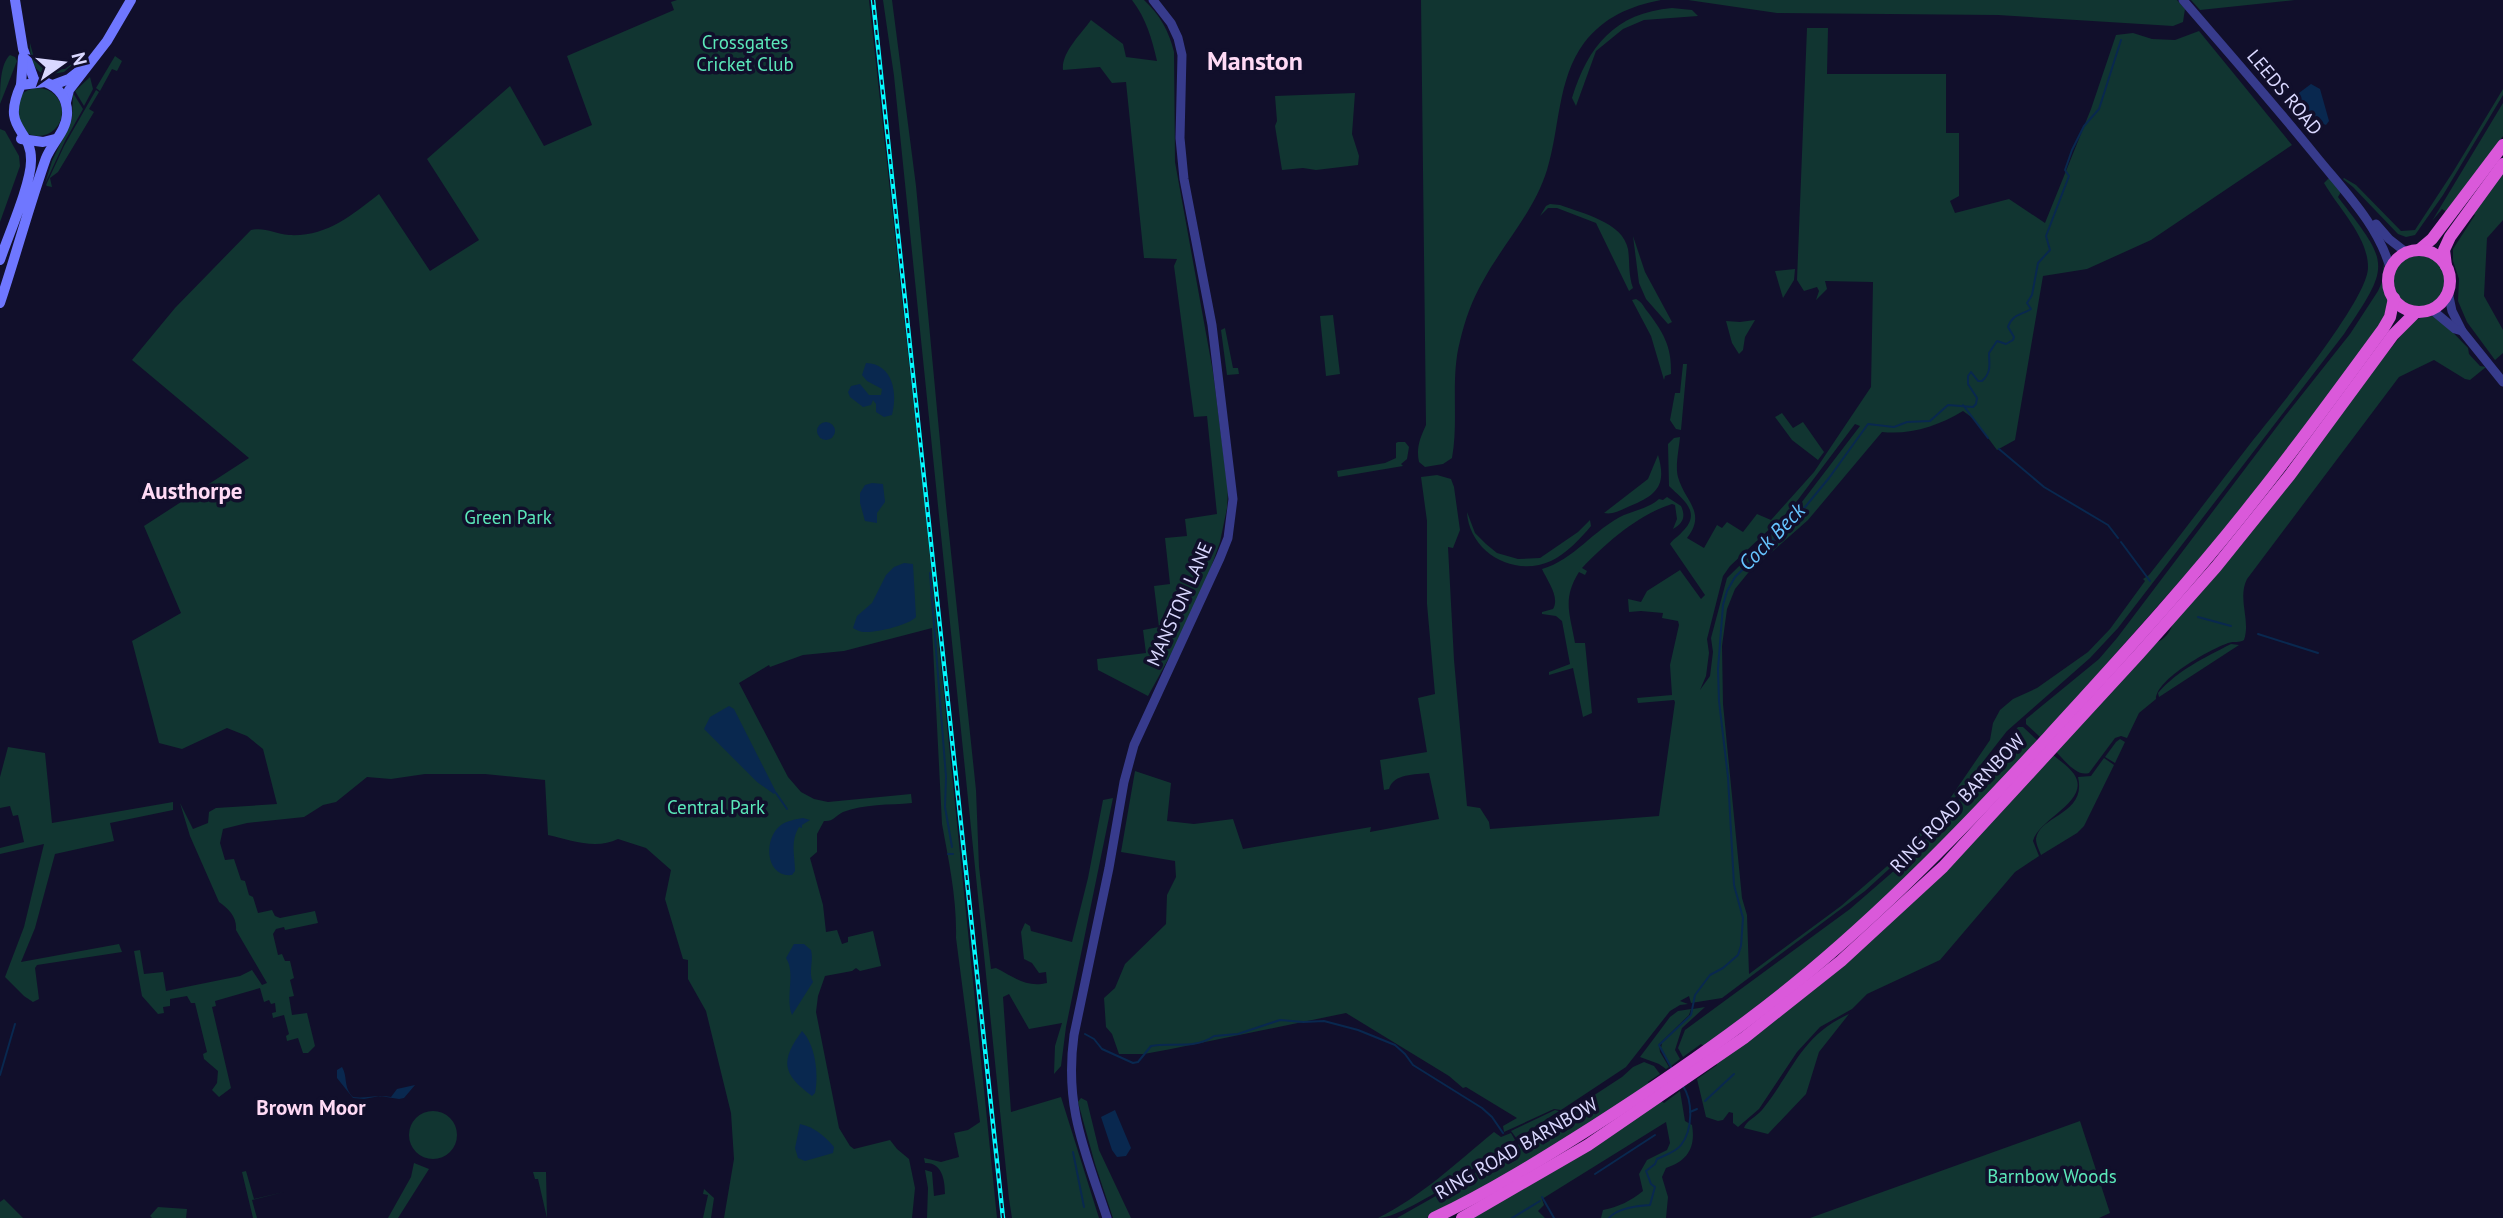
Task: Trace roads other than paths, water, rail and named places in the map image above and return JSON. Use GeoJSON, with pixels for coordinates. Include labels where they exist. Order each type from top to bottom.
{"type":"FeatureCollection","features":[{"type":"Feature","properties":{"kind":"highway"},"geometry":{"type":"LineString","coordinates":[[2503,145],[2432,239],[2396,261],[2390,271],[2389,284],[2394,298],[2401,306],[2416,312],[2431,309],[2439,304],[2448,292],[2450,278],[2444,250],[2450,237],[2503,163]]}},
{"type":"Feature","properties":{"kind":"highway"},"geometry":{"type":"LineString","coordinates":[[2413,252],[2434,254],[2446,266]]}},
{"type":"Feature","properties":{"kind":"highway","name":"RING ROAD BARNBOW"},"geometry":{"type":"LineString","coordinates":[[1710,1055],[1886,903],[1955,836],[2088,694],[2177,594],[2297,446],[2383,329],[2390,317],[2394,298]]}},
{"type":"Feature","properties":{"kind":"highway","name":"RING ROAD BARNBOW"},"geometry":{"type":"LineString","coordinates":[[1462,1218],[1522,1184],[1656,1093],[1841,961],[1943,867],[2208,576],[2290,475],[2393,335],[2416,312]]}},
{"type":"Feature","properties":{"kind":"highway","name":"RING ROAD BARNBOW"},"geometry":{"type":"LineString","coordinates":[[1434,1218],[1656,1093]]}},
{"type":"Feature","properties":{"kind":"main road"},"geometry":{"type":"LineString","coordinates":[[15,0],[23,49],[35,82]]}},
{"type":"Feature","properties":{"kind":"main road"},"geometry":{"type":"LineString","coordinates":[[0,303],[39,179],[55,139],[63,129],[69,90],[107,41],[131,0]]}},
{"type":"Feature","properties":{"kind":"main road"},"geometry":{"type":"LineString","coordinates":[[0,260],[31,164],[29,147],[8,118],[7,109],[21,85],[23,49]]}},
{"type":"Feature","properties":{"kind":"main road"},"geometry":{"type":"LineString","coordinates":[[21,85],[35,82],[53,85],[69,79],[90,64]]}},
{"type":"Feature","properties":{"kind":"main road"},"geometry":{"type":"LineString","coordinates":[[53,85],[61,92],[66,102]]}},
{"type":"Feature","properties":{"kind":"main road"},"geometry":{"type":"LineString","coordinates":[[21,139],[43,142],[55,139]]}},
{"type":"Feature","properties":{"kind":"street","name":"MANSTON LANE"},"geometry":{"type":"LineString","coordinates":[[1107,1218],[1082,1143],[1072,1102],[1070,1069],[1074,1035],[1111,860],[1125,777],[1134,745],[1220,558],[1228,538],[1233,499],[1212,325],[1184,179],[1180,138],[1182,55],[1171,23],[1153,0]]}},
{"type":"Feature","properties":{"kind":"street","name":"LEEDS ROAD"},"geometry":{"type":"LineString","coordinates":[[2183,0],[2359,209],[2378,236],[2390,271]]}},
{"type":"Feature","properties":{"kind":"street","name":"LEEDS ROAD"},"geometry":{"type":"LineString","coordinates":[[2359,209],[2413,252]]}},
{"type":"Feature","properties":{"kind":"street"},"geometry":{"type":"LineString","coordinates":[[2448,292],[2462,331],[2503,382]]}},
{"type":"Feature","properties":{"kind":"street"},"geometry":{"type":"LineString","coordinates":[[2431,309],[2455,329],[2462,331]]}},
{"type":"Feature","properties":{"kind":"water"},"geometry":{"type":"Polygon","coordinates":[[[2311,84],[2320,89],[2329,121],[2326,125],[2312,117],[2301,103],[2299,93],[2311,84]]]}},
{"type":"Feature","properties":{"kind":"water"},"geometry":{"type":"Polygon","coordinates":[[[866,363],[882,368],[888,374],[894,389],[892,415],[884,417],[876,412],[873,400],[871,405],[863,407],[850,397],[848,392],[851,386],[860,384],[869,395],[881,395],[882,389],[862,375],[866,363]]]}},
{"type":"Feature","properties":{"kind":"water"},"geometry":{"type":"Polygon","coordinates":[[[822,422],[830,422],[835,431],[833,438],[822,440],[817,435],[817,427],[822,422]]]}},
{"type":"Feature","properties":{"kind":"water"},"geometry":{"type":"Polygon","coordinates":[[[883,484],[885,502],[877,513],[877,523],[865,521],[860,503],[860,493],[865,485],[883,484]]]}},
{"type":"Feature","properties":{"kind":"water"},"geometry":{"type":"Polygon","coordinates":[[[904,563],[913,564],[916,617],[900,626],[876,631],[863,632],[853,628],[857,616],[872,603],[886,575],[894,567],[904,563]]]}},
{"type":"Feature","properties":{"kind":"water"},"geometry":{"type":"Polygon","coordinates":[[[729,706],[734,709],[776,792],[774,794],[757,782],[704,729],[710,717],[729,706]]]}},
{"type":"Feature","properties":{"kind":"water"},"geometry":{"type":"Polygon","coordinates":[[[803,818],[810,820],[802,825],[802,828],[799,827],[795,838],[795,871],[792,875],[783,874],[772,864],[769,847],[771,839],[781,825],[803,818]]]}},
{"type":"Feature","properties":{"kind":"water"},"geometry":{"type":"Polygon","coordinates":[[[794,944],[804,944],[811,950],[813,982],[792,1015],[790,971],[786,958],[794,944]]]}},
{"type":"Feature","properties":{"kind":"water"},"geometry":{"type":"Polygon","coordinates":[[[802,1031],[815,1060],[816,1085],[812,1096],[795,1081],[787,1066],[790,1051],[802,1031]]]}},
{"type":"Feature","properties":{"kind":"water"},"geometry":{"type":"Polygon","coordinates":[[[342,1067],[348,1090],[353,1097],[380,1096],[353,1098],[337,1078],[337,1070],[342,1067]]]}},
{"type":"Feature","properties":{"kind":"water"},"geometry":{"type":"Polygon","coordinates":[[[415,1085],[404,1098],[399,1099],[380,1096],[391,1097],[397,1089],[415,1085]]]}},
{"type":"Feature","properties":{"kind":"water"},"geometry":{"type":"Polygon","coordinates":[[[1115,1110],[1131,1148],[1126,1156],[1117,1157],[1112,1150],[1101,1117],[1115,1110]]]}},
{"type":"Feature","properties":{"kind":"water"},"geometry":{"type":"Polygon","coordinates":[[[800,1124],[823,1136],[834,1147],[833,1153],[805,1161],[798,1158],[795,1148],[800,1124]]]}},
{"type":"Feature","properties":{"kind":"waterway","name":"Cock Beck"},"geometry":{"type":"LineString","coordinates":[[1672,1069],[1659,1045],[1691,1015],[1695,995],[1710,975],[1738,955],[1741,946],[1743,918],[1734,885],[1728,777],[1719,701],[1718,669],[1723,605],[1727,591],[1735,577],[1796,518],[1868,424],[1894,427],[1907,422],[1930,421],[1948,405],[1973,407],[1976,404],[1977,398],[1968,384],[1968,376],[1971,372],[1978,381],[1985,378],[1989,368],[1989,353],[1997,341],[2006,344],[2013,340],[2008,327],[2010,323],[2015,317],[2031,309],[2027,303],[2032,295],[2038,263],[2050,250],[2046,236],[2069,176],[2065,170],[2084,126],[2099,109],[2121,40]]}},
{"type":"Feature","properties":{"kind":"waterway"},"geometry":{"type":"LineString","coordinates":[[1963,405],[1988,438]]}},
{"type":"Feature","properties":{"kind":"waterway"},"geometry":{"type":"LineString","coordinates":[[1999,449],[2044,487],[2108,525],[2118,538]]}},
{"type":"Feature","properties":{"kind":"waterway"},"geometry":{"type":"LineString","coordinates":[[2121,542],[2150,581]]}},
{"type":"Feature","properties":{"kind":"waterway"},"geometry":{"type":"LineString","coordinates":[[930,573],[946,777],[945,807],[952,847]]}},
{"type":"Feature","properties":{"kind":"waterway"},"geometry":{"type":"LineString","coordinates":[[2198,617],[2231,626]]}},
{"type":"Feature","properties":{"kind":"waterway"},"geometry":{"type":"LineString","coordinates":[[2258,634],[2318,653]]}},
{"type":"Feature","properties":{"kind":"waterway"},"geometry":{"type":"LineString","coordinates":[[776,793],[787,809]]}},
{"type":"Feature","properties":{"kind":"waterway"},"geometry":{"type":"LineString","coordinates":[[948,854],[953,854]]}},
{"type":"Feature","properties":{"kind":"waterway"},"geometry":{"type":"LineString","coordinates":[[1085,1034],[1094,1039],[1102,1049],[1133,1063],[1138,1062],[1151,1046],[1199,1043],[1214,1036],[1238,1034],[1280,1020],[1324,1021],[1358,1030],[1395,1045],[1413,1065],[1482,1108],[1503,1133]]}},
{"type":"Feature","properties":{"kind":"waterway"},"geometry":{"type":"LineString","coordinates":[[0,1075],[15,1024]]}},
{"type":"Feature","properties":{"kind":"waterway"},"geometry":{"type":"LineString","coordinates":[[1705,1101],[1734,1074]]}},
{"type":"Feature","properties":{"kind":"waterway","name":"Cock Beck"},"geometry":{"type":"LineString","coordinates":[[1609,1218],[1622,1210],[1650,1205],[1655,1187],[1646,1171],[1657,1159],[1679,1147],[1688,1132],[1690,1107],[1683,1086]]}},
{"type":"Feature","properties":{"kind":"waterway"},"geometry":{"type":"LineString","coordinates":[[1690,1112],[1697,1109]]}},
{"type":"Feature","properties":{"kind":"waterway"},"geometry":{"type":"LineString","coordinates":[[1595,1174],[1655,1135]]}},
{"type":"Feature","properties":{"kind":"waterway"},"geometry":{"type":"LineString","coordinates":[[1073,1152],[1084,1207]]}},
{"type":"Feature","properties":{"kind":"waterway"},"geometry":{"type":"LineString","coordinates":[[1542,1197],[1554,1218]]}},
{"type":"Feature","properties":{"kind":"waterway"},"geometry":{"type":"LineString","coordinates":[[1512,1218],[1540,1201]]}},
{"type":"Feature","properties":{"kind":"railway"},"geometry":{"type":"LineString","coordinates":[[873,0],[1003,1218]]}},
{"type":"Feature","properties":{"kind":"district","name":"Manston"},"geometry":{"type":"Point","coordinates":[1255,61]}},
{"type":"Feature","properties":{"kind":"district","name":"Austhorpe"},"geometry":{"type":"Point","coordinates":[192,491]}},
{"type":"Feature","properties":{"kind":"district","name":"Brown Moor"},"geometry":{"type":"Point","coordinates":[311,1108]}},
{"type":"Feature","properties":{"kind":"park label","name":"Crossgates Cricket Club"},"geometry":{"type":"Point","coordinates":[745,53]}},
{"type":"Feature","properties":{"kind":"park label","name":"Green Park"},"geometry":{"type":"Point","coordinates":[508,517]}},
{"type":"Feature","properties":{"kind":"park label","name":"Central Park"},"geometry":{"type":"Point","coordinates":[716,807]}},
{"type":"Feature","properties":{"kind":"park label","name":"Barnbow Woods"},"geometry":{"type":"Point","coordinates":[2052,1176]}}]}
